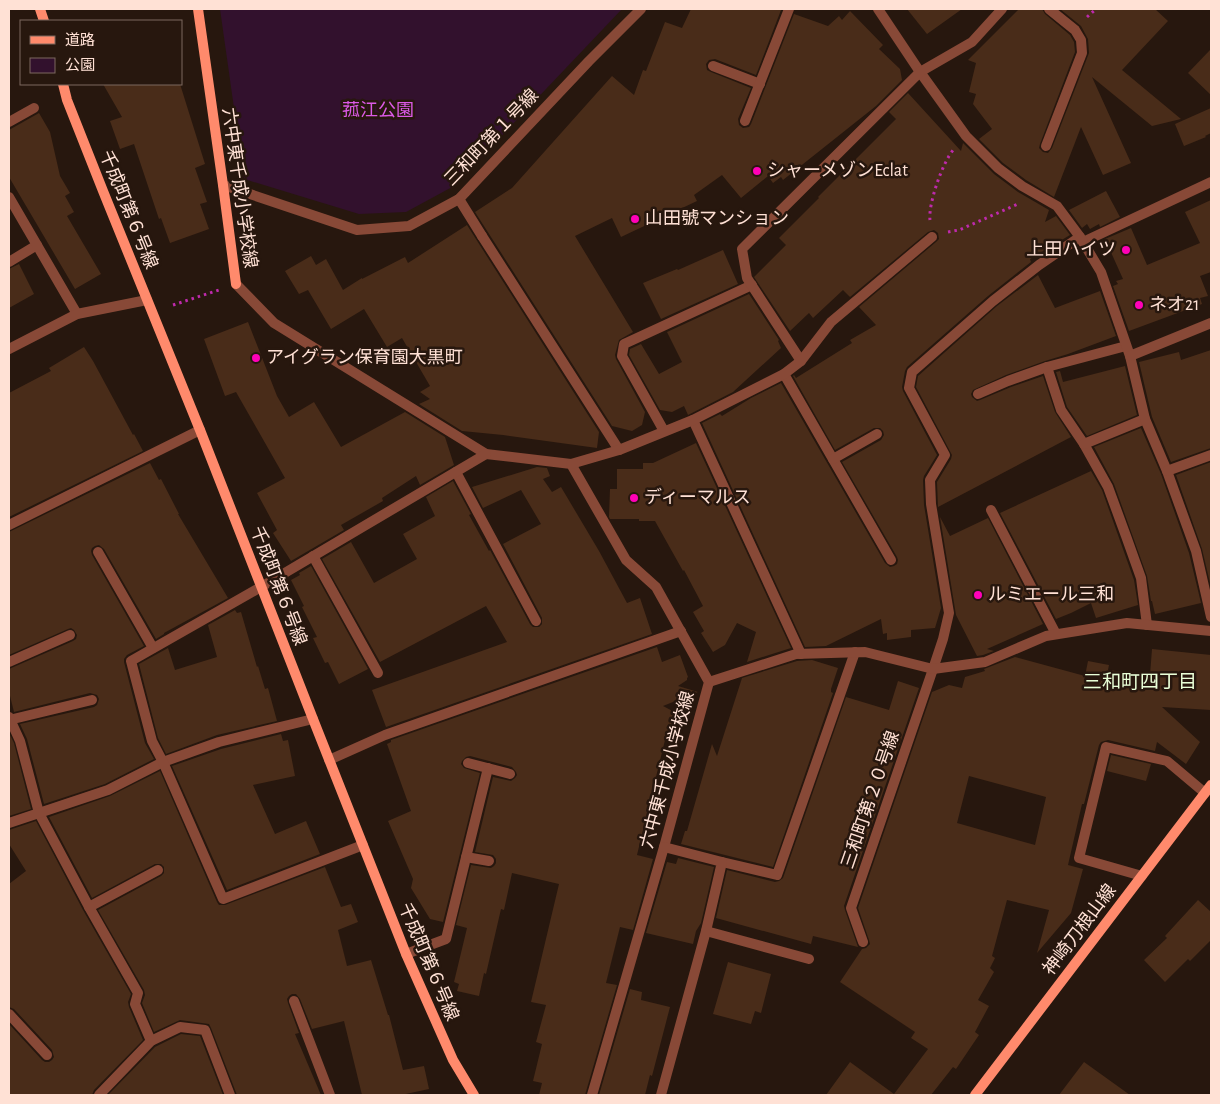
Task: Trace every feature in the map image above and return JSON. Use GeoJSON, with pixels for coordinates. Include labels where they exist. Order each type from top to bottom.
{"type":"FeatureCollection","features":[{"type":"Feature","properties":{"kind":"street","name":"六中東千成小学校線"},"geometry":{"type":"LineString","coordinates":[[198,9],[236,284],[274,323],[486,454],[571,464],[626,560],[656,587],[709,682],[664,847],[592,1095]]}},
{"type":"Feature","properties":{"kind":"street","name":"三和町第１号線"},"geometry":{"type":"LineString","coordinates":[[223,185],[357,230],[409,226],[459,199],[589,61],[641,9]]}},
{"type":"Feature","properties":{"kind":"street"},"geometry":{"type":"LineString","coordinates":[[745,122],[789,9]]}},
{"type":"Feature","properties":{"kind":"street"},"geometry":{"type":"LineString","coordinates":[[878,9],[966,136],[998,168],[1022,186],[1057,206],[1081,239],[1101,272],[1128,351],[1145,419],[1167,471],[1196,551],[1211,617]]}},
{"type":"Feature","properties":{"kind":"street"},"geometry":{"type":"LineString","coordinates":[[801,361],[747,278],[742,249],[920,72],[972,42],[1002,9]]}},
{"type":"Feature","properties":{"kind":"street"},"geometry":{"type":"LineString","coordinates":[[1046,146],[1082,52],[1081,40],[1075,30],[1049,9]]}},
{"type":"Feature","properties":{"kind":"street"},"geometry":{"type":"LineString","coordinates":[[713,66],[760,84]]}},
{"type":"Feature","properties":{"kind":"street","name":"千成町第６号線"},"geometry":{"type":"LineString","coordinates":[[63,85],[71,109],[200,430],[312,719],[406,954],[453,1060],[474,1095]]}},
{"type":"Feature","properties":{"kind":"street"},"geometry":{"type":"LineString","coordinates":[[9,122],[34,108]]}},
{"type":"Feature","properties":{"kind":"street"},"geometry":{"type":"LineString","coordinates":[[1081,239],[1211,182]]}},
{"type":"Feature","properties":{"kind":"street"},"geometry":{"type":"LineString","coordinates":[[9,197],[77,314]]}},
{"type":"Feature","properties":{"kind":"street"},"geometry":{"type":"LineString","coordinates":[[459,199],[619,450]]}},
{"type":"Feature","properties":{"kind":"street"},"geometry":{"type":"LineString","coordinates":[[571,464],[619,450],[693,420],[784,374],[801,361],[830,322],[932,236]]}},
{"type":"Feature","properties":{"kind":"street","name":"三和町第２０号線"},"geometry":{"type":"LineString","coordinates":[[863,942],[851,908],[943,639],[949,612],[931,504],[930,480],[945,455],[909,388],[912,372],[992,300],[1039,265],[1081,239]]}},
{"type":"Feature","properties":{"kind":"street"},"geometry":{"type":"LineString","coordinates":[[9,262],[37,245]]}},
{"type":"Feature","properties":{"kind":"street"},"geometry":{"type":"LineString","coordinates":[[664,431],[622,356],[624,344],[752,285]]}},
{"type":"Feature","properties":{"kind":"street"},"geometry":{"type":"LineString","coordinates":[[9,349],[77,314],[147,300]]}},
{"type":"Feature","properties":{"kind":"street"},"geometry":{"type":"LineString","coordinates":[[978,394],[1047,367],[1128,351],[1211,323]]}},
{"type":"Feature","properties":{"kind":"street"},"geometry":{"type":"LineString","coordinates":[[1047,367],[1061,410],[1084,444],[1108,487],[1141,578],[1147,625]]}},
{"type":"Feature","properties":{"kind":"street"},"geometry":{"type":"LineString","coordinates":[[784,374],[891,560]]}},
{"type":"Feature","properties":{"kind":"street"},"geometry":{"type":"LineString","coordinates":[[1084,444],[1145,419]]}},
{"type":"Feature","properties":{"kind":"street"},"geometry":{"type":"LineString","coordinates":[[693,420],[801,654]]}},
{"type":"Feature","properties":{"kind":"street"},"geometry":{"type":"LineString","coordinates":[[9,525],[200,430]]}},
{"type":"Feature","properties":{"kind":"street"},"geometry":{"type":"LineString","coordinates":[[833,459],[877,434]]}},
{"type":"Feature","properties":{"kind":"street"},"geometry":{"type":"LineString","coordinates":[[363,845],[223,899],[152,741],[131,661],[261,587],[486,454]]}},
{"type":"Feature","properties":{"kind":"street"},"geometry":{"type":"LineString","coordinates":[[1167,471],[1211,455]]}},
{"type":"Feature","properties":{"kind":"street"},"geometry":{"type":"LineString","coordinates":[[456,472],[536,622]]}},
{"type":"Feature","properties":{"kind":"street"},"geometry":{"type":"LineString","coordinates":[[991,510],[1056,634]]}},
{"type":"Feature","properties":{"kind":"street"},"geometry":{"type":"LineString","coordinates":[[98,552],[153,648]]}},
{"type":"Feature","properties":{"kind":"street"},"geometry":{"type":"LineString","coordinates":[[313,556],[378,673]]}},
{"type":"Feature","properties":{"kind":"street"},"geometry":{"type":"LineString","coordinates":[[709,682],[796,654],[865,652],[933,669],[985,662],[1046,636],[1127,623],[1211,631]]}},
{"type":"Feature","properties":{"kind":"street"},"geometry":{"type":"LineString","coordinates":[[329,760],[385,735],[681,631]]}},
{"type":"Feature","properties":{"kind":"street"},"geometry":{"type":"LineString","coordinates":[[9,662],[70,635]]}},
{"type":"Feature","properties":{"kind":"street"},"geometry":{"type":"LineString","coordinates":[[664,847],[777,875],[855,652]]}},
{"type":"Feature","properties":{"kind":"street"},"geometry":{"type":"LineString","coordinates":[[92,700],[9,719],[20,741],[39,813],[138,993],[135,1004],[150,1041]]}},
{"type":"Feature","properties":{"kind":"street"},"geometry":{"type":"LineString","coordinates":[[9,822],[108,790],[163,762],[220,742],[312,719]]}},
{"type":"Feature","properties":{"kind":"street"},"geometry":{"type":"LineString","coordinates":[[1142,876],[1079,858],[1106,747],[1167,761],[1208,789]]}},
{"type":"Feature","properties":{"kind":"street"},"geometry":{"type":"LineString","coordinates":[[468,763],[510,774]]}},
{"type":"Feature","properties":{"kind":"street"},"geometry":{"type":"LineString","coordinates":[[406,954],[446,939],[488,768]]}},
{"type":"Feature","properties":{"kind":"street","name":"神崎刀根山線"},"geometry":{"type":"LineString","coordinates":[[975,1095],[1208,789]]}},
{"type":"Feature","properties":{"kind":"street"},"geometry":{"type":"LineString","coordinates":[[466,857],[488,861]]}},
{"type":"Feature","properties":{"kind":"street"},"geometry":{"type":"LineString","coordinates":[[660,1095],[706,931],[722,862]]}},
{"type":"Feature","properties":{"kind":"street"},"geometry":{"type":"LineString","coordinates":[[89,907],[158,870]]}},
{"type":"Feature","properties":{"kind":"street"},"geometry":{"type":"LineString","coordinates":[[706,931],[809,959]]}},
{"type":"Feature","properties":{"kind":"street"},"geometry":{"type":"LineString","coordinates":[[294,1001],[330,1095]]}},
{"type":"Feature","properties":{"kind":"street"},"geometry":{"type":"LineString","coordinates":[[9,1014],[47,1054]]}},
{"type":"Feature","properties":{"kind":"street"},"geometry":{"type":"LineString","coordinates":[[99,1095],[150,1041],[180,1027],[205,1030],[230,1095]]}},
{"type":"Feature","properties":{"kind":"path"},"geometry":{"type":"LineString","coordinates":[[966,136],[950,153],[938,178],[929,213],[932,236],[959,230],[1019,204],[1036,194]]}},
{"type":"Feature","properties":{"kind":"path"},"geometry":{"type":"LineString","coordinates":[[173,306],[236,284]]}},
{"type":"Feature","properties":{"kind":"green space","name":"菰江公園"},"geometry":{"type":"Polygon","coordinates":[[[220,9],[622,9],[454,186],[406,212],[359,214],[244,179],[220,9]]]}},
{"type":"Feature","properties":{"kind":"building"},"geometry":{"type":"Polygon","coordinates":[[[691,9],[781,10],[756,75],[715,59],[709,60],[706,64],[707,70],[751,88],[738,119],[739,125],[743,128],[749,127],[751,124],[794,14],[828,26],[839,16],[842,20],[850,11],[883,45],[879,49],[900,69],[902,80],[876,106],[783,180],[781,177],[773,183],[768,176],[741,198],[722,175],[694,195],[697,201],[621,237],[612,218],[575,236],[633,332],[619,340],[615,355],[645,412],[642,425],[632,431],[612,426],[475,212],[512,188],[612,76],[634,95],[643,70],[646,71],[665,22],[682,28],[691,9]]]}},
{"type":"Feature","properties":{"kind":"building"},"geometry":{"type":"Polygon","coordinates":[[[907,9],[962,9],[927,34],[907,9]]]}},
{"type":"Feature","properties":{"kind":"building"},"geometry":{"type":"Polygon","coordinates":[[[1019,9],[1042,9],[1045,14],[1070,35],[1074,42],[1075,52],[1040,144],[1039,148],[1043,152],[1048,153],[1052,148],[1089,53],[1088,39],[1081,26],[1060,9],[1155,9],[1168,21],[1122,70],[1181,119],[1152,126],[1092,77],[1131,163],[1103,175],[1081,127],[1054,197],[1026,180],[1003,163],[979,139],[992,129],[973,104],[976,94],[969,92],[976,63],[968,60],[1019,9]]]}},
{"type":"Feature","properties":{"kind":"building"},"geometry":{"type":"Polygon","coordinates":[[[1211,49],[1211,95],[1188,73],[1211,49]]]}},
{"type":"Feature","properties":{"kind":"building"},"geometry":{"type":"Polygon","coordinates":[[[104,85],[180,85],[205,164],[195,168],[207,202],[200,204],[209,229],[170,243],[161,218],[159,219],[134,144],[120,149],[110,121],[122,117],[104,85]]]}},
{"type":"Feature","properties":{"kind":"building"},"geometry":{"type":"Polygon","coordinates":[[[908,93],[961,151],[963,143],[994,174],[1018,192],[1049,210],[1045,222],[1056,216],[1070,235],[1030,259],[1031,262],[988,296],[907,367],[905,371],[903,391],[937,455],[923,480],[924,505],[941,608],[935,628],[911,630],[911,637],[887,640],[887,633],[883,634],[881,619],[826,646],[805,647],[702,423],[720,414],[722,416],[751,398],[781,383],[885,563],[890,567],[897,564],[897,557],[842,462],[881,440],[884,435],[883,431],[880,428],[874,428],[835,450],[793,376],[796,378],[852,343],[850,340],[876,325],[859,307],[936,242],[939,239],[938,233],[934,230],[928,232],[850,297],[843,290],[813,318],[809,313],[790,331],[754,277],[786,245],[779,238],[896,119],[889,112],[908,93]]]}},
{"type":"Feature","properties":{"kind":"building"},"geometry":{"type":"Polygon","coordinates":[[[1211,108],[1211,133],[1184,146],[1175,124],[1211,108]]]}},
{"type":"Feature","properties":{"kind":"building"},"geometry":{"type":"Polygon","coordinates":[[[39,113],[50,132],[60,176],[70,193],[65,196],[74,212],[67,216],[101,274],[75,289],[9,177],[9,130],[39,113]]]}},
{"type":"Feature","properties":{"kind":"building"},"geometry":{"type":"Polygon","coordinates":[[[1106,191],[1120,217],[1100,227],[1099,224],[1090,229],[1087,224],[1082,228],[1069,210],[1106,191]]]}},
{"type":"Feature","properties":{"kind":"building"},"geometry":{"type":"Polygon","coordinates":[[[1211,200],[1211,272],[1200,276],[1208,296],[1200,298],[1202,304],[1129,331],[1113,286],[1118,284],[1116,281],[1123,279],[1105,239],[1131,228],[1147,265],[1200,243],[1185,212],[1211,200]]]}},
{"type":"Feature","properties":{"kind":"building"},"geometry":{"type":"Polygon","coordinates":[[[467,225],[599,432],[597,448],[462,431],[419,404],[430,399],[420,392],[430,386],[402,338],[387,347],[364,309],[331,329],[308,290],[299,294],[285,271],[311,256],[316,265],[326,259],[343,290],[362,278],[405,257],[408,263],[467,225]]]}},
{"type":"Feature","properties":{"kind":"building"},"geometry":{"type":"Polygon","coordinates":[[[723,250],[738,284],[661,319],[643,283],[723,250]]]}},
{"type":"Feature","properties":{"kind":"building"},"geometry":{"type":"Polygon","coordinates":[[[19,264],[34,294],[9,308],[9,269],[19,264]]]}},
{"type":"Feature","properties":{"kind":"building"},"geometry":{"type":"Polygon","coordinates":[[[1038,275],[1055,308],[1100,291],[1116,336],[1006,375],[973,390],[972,397],[977,401],[1043,376],[1055,412],[1071,437],[938,507],[937,482],[952,455],[916,387],[918,376],[997,306],[1038,275]]]}},
{"type":"Feature","properties":{"kind":"building"},"geometry":{"type":"Polygon","coordinates":[[[749,294],[779,340],[781,348],[733,392],[688,415],[684,406],[672,412],[660,410],[629,355],[630,349],[641,344],[659,374],[682,362],[667,332],[749,294]]]}},
{"type":"Feature","properties":{"kind":"building"},"geometry":{"type":"Polygon","coordinates":[[[248,322],[277,396],[289,417],[314,402],[341,447],[405,412],[445,437],[454,465],[420,485],[416,476],[382,498],[383,501],[341,525],[344,530],[291,561],[273,533],[277,530],[257,493],[285,478],[236,392],[225,396],[204,339],[248,322]]]}},
{"type":"Feature","properties":{"kind":"building"},"geometry":{"type":"Polygon","coordinates":[[[84,347],[143,451],[9,517],[9,393],[51,371],[49,368],[84,347]]]}},
{"type":"Feature","properties":{"kind":"building"},"geometry":{"type":"Polygon","coordinates":[[[1211,350],[1211,448],[1171,462],[1152,417],[1139,362],[1179,352],[1181,360],[1211,350]]]}},
{"type":"Feature","properties":{"kind":"building"},"geometry":{"type":"Polygon","coordinates":[[[1125,366],[1137,415],[1087,436],[1067,407],[1056,372],[1060,371],[1063,382],[1125,366]]]}},
{"type":"Feature","properties":{"kind":"building"},"geometry":{"type":"Polygon","coordinates":[[[1141,428],[1161,474],[1189,553],[1201,603],[1155,614],[1147,576],[1114,484],[1094,447],[1141,428]]]}},
{"type":"Feature","properties":{"kind":"building"},"geometry":{"type":"Polygon","coordinates":[[[696,443],[791,648],[747,662],[756,632],[737,623],[725,645],[713,652],[701,633],[704,631],[693,612],[703,606],[655,521],[610,519],[609,517],[610,489],[617,489],[617,469],[643,469],[643,463],[653,463],[696,443]]]}},
{"type":"Feature","properties":{"kind":"building"},"geometry":{"type":"Polygon","coordinates":[[[1211,462],[1211,587],[1202,549],[1176,475],[1211,462]]]}},
{"type":"Feature","properties":{"kind":"building"},"geometry":{"type":"Polygon","coordinates":[[[150,463],[159,480],[161,479],[178,514],[228,598],[156,639],[104,549],[99,545],[92,548],[92,555],[144,646],[127,655],[124,662],[145,743],[154,759],[105,784],[44,804],[27,739],[20,724],[94,707],[99,699],[97,695],[90,693],[14,712],[9,692],[9,669],[73,641],[77,635],[71,628],[9,655],[9,532],[150,463]]]}},
{"type":"Feature","properties":{"kind":"building"},"geometry":{"type":"Polygon","coordinates":[[[537,467],[547,468],[550,476],[543,479],[552,492],[561,487],[627,603],[640,598],[652,634],[386,727],[372,690],[507,642],[486,606],[380,662],[322,559],[351,542],[374,583],[417,559],[403,534],[435,516],[426,497],[453,481],[471,514],[469,515],[530,624],[533,627],[539,627],[542,624],[542,618],[503,544],[541,524],[521,490],[483,508],[472,487],[537,467]]]}},
{"type":"Feature","properties":{"kind":"building"},"geometry":{"type":"Polygon","coordinates":[[[1091,471],[1102,490],[1134,580],[1138,605],[1096,618],[1091,603],[1056,619],[1000,513],[1091,471]]]}},
{"type":"Feature","properties":{"kind":"building"},"geometry":{"type":"Polygon","coordinates":[[[940,517],[950,536],[988,518],[1043,624],[987,649],[994,651],[977,656],[956,615],[940,517]]]}},
{"type":"Feature","properties":{"kind":"building"},"geometry":{"type":"Polygon","coordinates":[[[311,566],[368,669],[339,684],[328,662],[325,663],[313,638],[317,637],[291,580],[311,566]]]}},
{"type":"Feature","properties":{"kind":"building"},"geometry":{"type":"Polygon","coordinates":[[[235,610],[237,613],[241,612],[257,667],[265,689],[268,688],[277,721],[217,735],[166,754],[158,738],[139,664],[168,648],[175,670],[217,657],[208,625],[235,610]]]}},
{"type":"Feature","properties":{"kind":"building"},"geometry":{"type":"Polygon","coordinates":[[[657,647],[662,662],[680,655],[688,677],[687,680],[678,686],[698,692],[663,706],[686,718],[675,738],[666,736],[637,855],[653,859],[633,930],[620,927],[606,983],[617,985],[585,1095],[539,1095],[542,1083],[533,1081],[542,1044],[536,1042],[546,1005],[531,1002],[559,884],[512,873],[504,910],[501,909],[479,996],[457,991],[459,984],[454,982],[467,928],[456,925],[471,865],[491,868],[496,863],[493,855],[475,852],[493,777],[511,781],[517,775],[516,772],[512,767],[470,756],[462,761],[461,764],[464,768],[480,773],[443,922],[430,919],[411,888],[413,879],[388,821],[411,811],[387,744],[391,740],[657,647]]]}},
{"type":"Feature","properties":{"kind":"building"},"geometry":{"type":"Polygon","coordinates":[[[1152,649],[1211,655],[1211,710],[1162,707],[1200,742],[1186,764],[1157,742],[1155,751],[1108,740],[1101,742],[1084,804],[1082,804],[1068,865],[1083,869],[1071,913],[1037,953],[1049,910],[1007,900],[992,956],[995,958],[990,968],[994,972],[978,1000],[989,1006],[975,1032],[979,1035],[956,1069],[953,1067],[931,1095],[826,1095],[850,1062],[894,1094],[928,1049],[911,1038],[915,1032],[840,982],[862,949],[870,944],[858,908],[932,692],[949,685],[962,688],[965,677],[985,671],[984,669],[1015,657],[1085,676],[1088,661],[1109,665],[1108,670],[1150,675],[1152,649]],[[969,776],[957,823],[1035,845],[1046,797],[969,776]]]}},
{"type":"Feature","properties":{"kind":"building"},"geometry":{"type":"Polygon","coordinates":[[[812,660],[838,668],[831,689],[833,693],[773,867],[681,844],[685,831],[687,831],[712,744],[717,756],[742,678],[797,661],[812,660]]]}},
{"type":"Feature","properties":{"kind":"building"},"geometry":{"type":"Polygon","coordinates":[[[898,681],[919,688],[844,906],[858,947],[813,936],[811,944],[716,918],[727,870],[775,882],[783,878],[846,697],[889,710],[898,681]]]}},
{"type":"Feature","properties":{"kind":"building"},"geometry":{"type":"Polygon","coordinates":[[[9,733],[14,743],[31,809],[9,816],[9,733]]]}},
{"type":"Feature","properties":{"kind":"building"},"geometry":{"type":"Polygon","coordinates":[[[281,734],[283,741],[288,740],[295,776],[253,785],[275,834],[306,821],[320,854],[227,890],[172,766],[221,749],[281,734]]]}},
{"type":"Feature","properties":{"kind":"building"},"geometry":{"type":"Polygon","coordinates":[[[1111,755],[1151,764],[1146,781],[1107,771],[1111,755]]]}},
{"type":"Feature","properties":{"kind":"building"},"geometry":{"type":"Polygon","coordinates":[[[160,771],[219,905],[225,905],[325,867],[341,907],[351,904],[358,922],[338,930],[347,966],[371,960],[389,1015],[403,1070],[424,1066],[429,1089],[401,1095],[362,1095],[344,1021],[312,1029],[300,999],[296,994],[292,994],[287,999],[299,1033],[295,1034],[321,1095],[237,1095],[209,1024],[180,1020],[154,1032],[142,1003],[145,995],[144,990],[98,910],[161,876],[164,873],[164,867],[161,864],[155,864],[92,898],[49,817],[110,796],[160,771]]]}},
{"type":"Feature","properties":{"kind":"building"},"geometry":{"type":"Polygon","coordinates":[[[36,821],[83,910],[131,994],[128,1002],[129,1007],[143,1040],[94,1090],[92,1095],[9,1095],[9,1024],[42,1060],[49,1062],[54,1057],[52,1050],[14,1009],[9,1007],[9,884],[26,871],[9,844],[9,830],[36,821]]]}},
{"type":"Feature","properties":{"kind":"building"},"geometry":{"type":"Polygon","coordinates":[[[678,858],[714,867],[701,923],[696,931],[693,944],[646,933],[667,862],[676,864],[678,858]]]}},
{"type":"Feature","properties":{"kind":"building"},"geometry":{"type":"Polygon","coordinates":[[[1198,900],[1211,912],[1211,940],[1165,982],[1144,960],[1167,938],[1165,936],[1198,900]]]}},
{"type":"Feature","properties":{"kind":"building"},"geometry":{"type":"Polygon","coordinates":[[[728,962],[771,974],[761,1013],[755,1011],[751,1024],[713,1014],[728,962]]]}},
{"type":"Feature","properties":{"kind":"building"},"geometry":{"type":"Polygon","coordinates":[[[630,989],[642,992],[641,1000],[670,1007],[652,1076],[650,1075],[645,1095],[599,1095],[630,989]]]}},
{"type":"Feature","properties":{"kind":"building"},"geometry":{"type":"Polygon","coordinates":[[[181,1034],[200,1036],[223,1095],[108,1095],[155,1047],[181,1034]]]}},
{"type":"Feature","properties":{"kind":"building"},"geometry":{"type":"Polygon","coordinates":[[[1084,1062],[1130,1095],[1059,1095],[1084,1062]]]}},
{"type":"Feature","properties":{"kind":"place","name":"シャーメゾンEclat"},"geometry":{"type":"Point","coordinates":[757,171]}},
{"type":"Feature","properties":{"kind":"place","name":"山田號マンション"},"geometry":{"type":"Point","coordinates":[635,219]}},
{"type":"Feature","properties":{"kind":"place","name":"上田ハイツ"},"geometry":{"type":"Point","coordinates":[1126,250]}},
{"type":"Feature","properties":{"kind":"place","name":"ネオ21"},"geometry":{"type":"Point","coordinates":[1139,305]}},
{"type":"Feature","properties":{"kind":"place","name":"アイグラン保育園大黒町"},"geometry":{"type":"Point","coordinates":[256,358]}},
{"type":"Feature","properties":{"kind":"place","name":"ディーマルス"},"geometry":{"type":"Point","coordinates":[634,498]}},
{"type":"Feature","properties":{"kind":"place","name":"ルミエール三和"},"geometry":{"type":"Point","coordinates":[978,595]}},
{"type":"Feature","properties":{"kind":"district","name":"三和町四丁目"},"geometry":{"type":"Point","coordinates":[1140,682]}}]}
